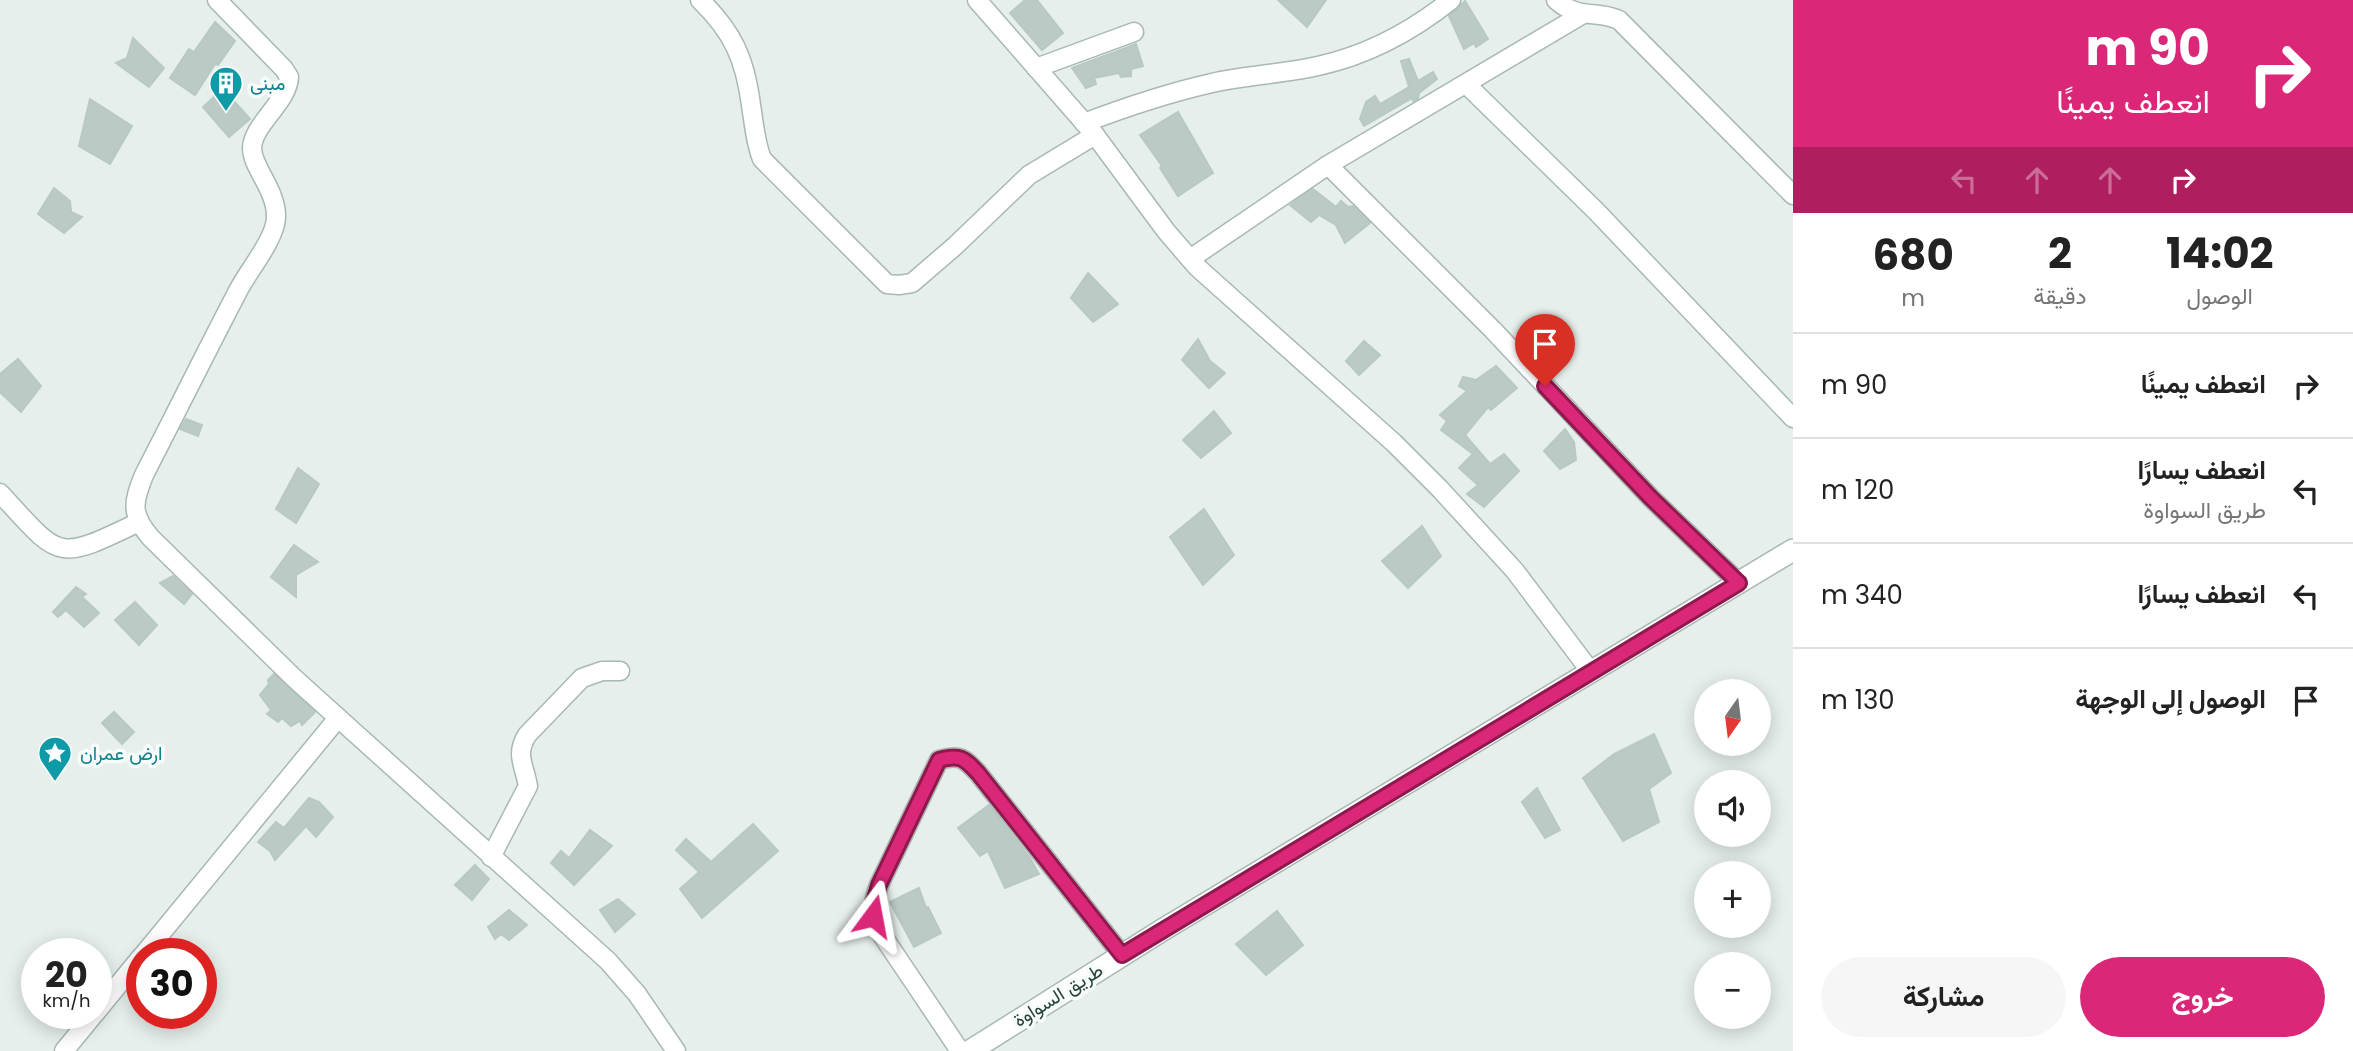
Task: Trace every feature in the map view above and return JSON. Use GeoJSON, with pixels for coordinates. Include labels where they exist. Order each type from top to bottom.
{"type":"FeatureCollection","features":[{"type":"Feature","properties":{"kind":"street"},"geometry":{"type":"LineString","coordinates":[[217,0],[289,77],[286,88],[252,147],[272,194],[276,217],[267,240],[240,287],[144,475],[135,497],[134,508],[139,522],[151,538],[338,718],[608,961],[637,994],[676,1051]]}},
{"type":"Feature","properties":{"kind":"street"},"geometry":{"type":"LineString","coordinates":[[700,0],[723,23],[739,51],[750,97],[757,147],[762,159],[887,284],[912,283],[956,246],[1029,175],[1089,129],[1152,98],[1232,78],[1316,66],[1359,54],[1407,32],[1451,0]]}},
{"type":"Feature","properties":{"kind":"street"},"geometry":{"type":"LineString","coordinates":[[977,0],[1089,129],[1190,259],[1394,443],[1440,489],[1515,571],[1591,672]]}},
{"type":"Feature","properties":{"kind":"street"},"geometry":{"type":"LineString","coordinates":[[1556,0],[1574,12],[1609,16],[1619,20],[1793,195]]}},
{"type":"Feature","properties":{"kind":"street"},"geometry":{"type":"LineString","coordinates":[[1190,259],[1328,165],[1583,14]]}},
{"type":"Feature","properties":{"kind":"street"},"geometry":{"type":"LineString","coordinates":[[1036,68],[1134,32]]}},
{"type":"Feature","properties":{"kind":"street"},"geometry":{"type":"LineString","coordinates":[[1467,85],[1596,211],[1793,418]]}},
{"type":"Feature","properties":{"kind":"street"},"geometry":{"type":"LineString","coordinates":[[1328,165],[1493,331],[1651,498],[1739,583]]}},
{"type":"Feature","properties":{"kind":"street"},"geometry":{"type":"LineString","coordinates":[[0,493],[41,538],[62,549],[90,545],[139,522]]}},
{"type":"Feature","properties":{"kind":"street","name":"طريق السواوة"},"geometry":{"type":"LineString","coordinates":[[970,1051],[1122,955],[1793,550]]}},
{"type":"Feature","properties":{"kind":"street"},"geometry":{"type":"LineString","coordinates":[[491,857],[528,786],[519,755],[527,735],[582,678],[602,671],[620,671]]}},
{"type":"Feature","properties":{"kind":"street"},"geometry":{"type":"LineString","coordinates":[[157,938],[338,718]]}},
{"type":"Feature","properties":{"kind":"street"},"geometry":{"type":"LineString","coordinates":[[960,1051],[878,929],[873,916],[879,885],[939,760],[954,755],[967,761],[1122,955]]}},
{"type":"Feature","properties":{"kind":"street"},"geometry":{"type":"LineString","coordinates":[[112,993],[126,976]]}},
{"type":"Feature","properties":{"kind":"street"},"geometry":{"type":"LineString","coordinates":[[64,1051],[82,1029]]}},
{"type":"Feature","properties":{"kind":"building"},"geometry":{"type":"Polygon","coordinates":[[[1025,0],[1037,0],[1063,33],[1042,50],[1010,13],[1025,0]]]}},
{"type":"Feature","properties":{"kind":"building"},"geometry":{"type":"Polygon","coordinates":[[[1278,0],[1326,0],[1307,27],[1278,0]]]}},
{"type":"Feature","properties":{"kind":"building"},"geometry":{"type":"Polygon","coordinates":[[[1465,1],[1488,39],[1476,47],[1474,43],[1464,49],[1449,16],[1465,1]]]}},
{"type":"Feature","properties":{"kind":"building"},"geometry":{"type":"Polygon","coordinates":[[[215,22],[235,41],[218,65],[215,64],[195,95],[170,78],[189,49],[194,52],[215,22]]]}},
{"type":"Feature","properties":{"kind":"building"},"geometry":{"type":"Polygon","coordinates":[[[133,38],[164,68],[149,87],[116,63],[127,58],[133,38]]]}},
{"type":"Feature","properties":{"kind":"building"},"geometry":{"type":"Polygon","coordinates":[[[1136,44],[1143,66],[1131,69],[1131,76],[1121,77],[1119,73],[1094,78],[1096,84],[1086,88],[1072,68],[1136,44]]]}},
{"type":"Feature","properties":{"kind":"building"},"geometry":{"type":"Polygon","coordinates":[[[1409,59],[1418,81],[1433,72],[1437,79],[1419,93],[1418,99],[1413,101],[1412,98],[1364,126],[1360,119],[1366,102],[1375,96],[1380,104],[1409,87],[1401,61],[1409,59]]]}},
{"type":"Feature","properties":{"kind":"building","name":"مبنى"},"geometry":{"type":"Polygon","coordinates":[[[223,89],[250,119],[229,137],[203,107],[223,89]]]}},
{"type":"Feature","properties":{"kind":"building"},"geometry":{"type":"Polygon","coordinates":[[[90,99],[132,126],[110,164],[79,146],[90,99]]]}},
{"type":"Feature","properties":{"kind":"building"},"geometry":{"type":"Polygon","coordinates":[[[1178,112],[1213,173],[1178,196],[1160,168],[1162,166],[1140,135],[1178,112]]]}},
{"type":"Feature","properties":{"kind":"building"},"geometry":{"type":"Polygon","coordinates":[[[54,188],[70,201],[71,212],[82,217],[64,233],[38,214],[54,188]]]}},
{"type":"Feature","properties":{"kind":"building"},"geometry":{"type":"Polygon","coordinates":[[[1313,189],[1336,207],[1341,201],[1348,207],[1353,206],[1370,223],[1345,243],[1336,225],[1319,215],[1311,222],[1290,205],[1313,189]]]}},
{"type":"Feature","properties":{"kind":"building"},"geometry":{"type":"Polygon","coordinates":[[[1088,273],[1118,304],[1093,322],[1071,298],[1088,273]]]}},
{"type":"Feature","properties":{"kind":"building"},"geometry":{"type":"Polygon","coordinates":[[[1198,339],[1210,361],[1225,373],[1209,388],[1182,360],[1198,339]]]}},
{"type":"Feature","properties":{"kind":"building"},"geometry":{"type":"Polygon","coordinates":[[[1364,341],[1380,355],[1359,375],[1346,361],[1364,341]]]}},
{"type":"Feature","properties":{"kind":"building"},"geometry":{"type":"Polygon","coordinates":[[[18,359],[41,386],[21,412],[0,392],[0,374],[18,359]]]}},
{"type":"Feature","properties":{"kind":"building"},"geometry":{"type":"Polygon","coordinates":[[[1496,366],[1517,388],[1491,410],[1488,407],[1465,435],[1490,464],[1504,454],[1519,471],[1484,507],[1467,494],[1478,485],[1459,468],[1473,454],[1441,430],[1447,421],[1440,415],[1467,391],[1459,386],[1463,377],[1476,380],[1496,366]]]}},
{"type":"Feature","properties":{"kind":"building"},"geometry":{"type":"Polygon","coordinates":[[[1214,411],[1231,433],[1201,458],[1183,440],[1214,411]]]}},
{"type":"Feature","properties":{"kind":"building"},"geometry":{"type":"Polygon","coordinates":[[[186,419],[202,425],[198,436],[180,429],[186,419]]]}},
{"type":"Feature","properties":{"kind":"building"},"geometry":{"type":"Polygon","coordinates":[[[1565,429],[1574,442],[1576,460],[1560,469],[1544,451],[1565,429]]]}},
{"type":"Feature","properties":{"kind":"building"},"geometry":{"type":"Polygon","coordinates":[[[298,468],[319,484],[296,523],[276,509],[298,468]]]}},
{"type":"Feature","properties":{"kind":"building"},"geometry":{"type":"Polygon","coordinates":[[[1204,509],[1234,555],[1203,585],[1170,537],[1204,509]]]}},
{"type":"Feature","properties":{"kind":"building"},"geometry":{"type":"Polygon","coordinates":[[[1422,526],[1441,556],[1408,588],[1382,561],[1422,526]]]}},
{"type":"Feature","properties":{"kind":"building"},"geometry":{"type":"Polygon","coordinates":[[[294,545],[318,562],[296,575],[296,597],[271,577],[294,545]]]}},
{"type":"Feature","properties":{"kind":"building"},"geometry":{"type":"Polygon","coordinates":[[[173,576],[192,594],[184,604],[160,583],[173,576]]]}},
{"type":"Feature","properties":{"kind":"building"},"geometry":{"type":"Polygon","coordinates":[[[76,587],[86,594],[82,597],[99,613],[84,627],[66,610],[58,617],[53,612],[76,587]]]}},
{"type":"Feature","properties":{"kind":"building"},"geometry":{"type":"Polygon","coordinates":[[[135,602],[157,625],[139,645],[115,620],[135,602]]]}},
{"type":"Feature","properties":{"kind":"building"},"geometry":{"type":"Polygon","coordinates":[[[274,674],[315,712],[302,725],[300,721],[291,726],[282,718],[278,722],[267,714],[271,710],[260,695],[274,674]]]}},
{"type":"Feature","properties":{"kind":"building"},"geometry":{"type":"Polygon","coordinates":[[[114,712],[134,732],[122,744],[102,723],[114,712]]]}},
{"type":"Feature","properties":{"kind":"building"},"geometry":{"type":"Polygon","coordinates":[[[1654,734],[1671,773],[1649,789],[1659,822],[1623,841],[1583,778],[1614,754],[1654,734]]]}},
{"type":"Feature","properties":{"kind":"building"},"geometry":{"type":"Polygon","coordinates":[[[1537,788],[1560,830],[1545,838],[1522,802],[1537,788]]]}},
{"type":"Feature","properties":{"kind":"building"},"geometry":{"type":"Polygon","coordinates":[[[309,798],[319,802],[333,817],[316,837],[306,826],[275,860],[270,851],[258,842],[276,822],[284,828],[309,798]]]}},
{"type":"Feature","properties":{"kind":"building"},"geometry":{"type":"Polygon","coordinates":[[[989,805],[1030,858],[1039,874],[1005,888],[988,851],[980,856],[958,828],[989,805]]]}},
{"type":"Feature","properties":{"kind":"building"},"geometry":{"type":"Polygon","coordinates":[[[753,824],[778,851],[702,918],[680,889],[699,872],[676,850],[686,839],[711,862],[753,824]]]}},
{"type":"Feature","properties":{"kind":"building"},"geometry":{"type":"Polygon","coordinates":[[[590,830],[612,846],[574,885],[551,863],[561,851],[569,858],[590,830]]]}},
{"type":"Feature","properties":{"kind":"building"},"geometry":{"type":"Polygon","coordinates":[[[475,865],[489,879],[472,900],[455,885],[475,865]]]}},
{"type":"Feature","properties":{"kind":"building"},"geometry":{"type":"Polygon","coordinates":[[[919,888],[926,908],[928,907],[941,933],[914,947],[890,902],[919,888]]]}},
{"type":"Feature","properties":{"kind":"building"},"geometry":{"type":"Polygon","coordinates":[[[618,899],[635,914],[615,932],[600,910],[618,899]]]}},
{"type":"Feature","properties":{"kind":"building"},"geometry":{"type":"Polygon","coordinates":[[[509,910],[527,925],[509,940],[501,934],[495,939],[488,927],[509,910]]]}},
{"type":"Feature","properties":{"kind":"building"},"geometry":{"type":"Polygon","coordinates":[[[1277,911],[1303,945],[1266,975],[1236,944],[1277,911]]]}},
{"type":"Feature","properties":{"kind":"place","name":"مبنى"},"geometry":{"type":"Point","coordinates":[226,113]}},
{"type":"Feature","properties":{"kind":"place","name":"ارض عمران"},"geometry":{"type":"Point","coordinates":[55,783]}},
{"type":"Feature","properties":{"kind":"route"},"geometry":{"type":"LineString","coordinates":[[873,916],[879,885],[939,760],[954,755],[967,761],[978,773],[1122,955],[1739,583],[1651,498],[1545,386]]}}]}
